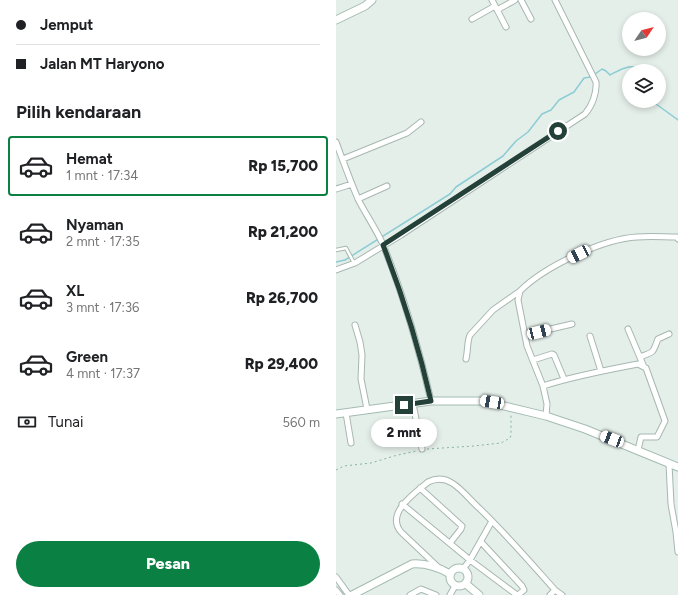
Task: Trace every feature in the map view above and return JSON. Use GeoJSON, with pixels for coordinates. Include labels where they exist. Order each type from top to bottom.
{"type":"FeatureCollection","features":[{"type":"Feature","properties":{"kind":"main road"},"geometry":{"type":"LineString","coordinates":[[336,20],[365,6],[372,0]]}},
{"type":"Feature","properties":{"kind":"main road"},"geometry":{"type":"LineString","coordinates":[[336,414],[431,401],[478,400],[492,402],[546,416],[585,429],[678,467]]}},
{"type":"Feature","properties":{"kind":"main road"},"geometry":{"type":"LineString","coordinates":[[352,595],[363,592],[412,564],[438,567],[450,574]]}},
{"type":"Feature","properties":{"kind":"main road"},"geometry":{"type":"LineString","coordinates":[[463,568],[468,575],[468,580],[466,584],[461,587],[455,586],[450,581],[450,574],[455,569],[463,568]]}},
{"type":"Feature","properties":{"kind":"main road"},"geometry":{"type":"LineString","coordinates":[[466,584],[479,595]]}},
{"type":"Feature","properties":{"kind":"street"},"geometry":{"type":"LineString","coordinates":[[492,0],[506,27]]}},
{"type":"Feature","properties":{"kind":"street"},"geometry":{"type":"LineString","coordinates":[[472,19],[515,0]]}},
{"type":"Feature","properties":{"kind":"street"},"geometry":{"type":"LineString","coordinates":[[521,0],[531,18]]}},
{"type":"Feature","properties":{"kind":"street"},"geometry":{"type":"LineString","coordinates":[[336,270],[354,262],[383,244],[585,114],[590,109],[597,87],[594,75],[555,0]]}},
{"type":"Feature","properties":{"kind":"street"},"geometry":{"type":"LineString","coordinates":[[343,159],[384,141],[407,133],[421,122]]}},
{"type":"Feature","properties":{"kind":"street"},"geometry":{"type":"LineString","coordinates":[[336,142],[358,199],[383,244],[397,281],[422,359],[431,401]]}},
{"type":"Feature","properties":{"kind":"street"},"geometry":{"type":"LineString","coordinates":[[336,189],[352,184]]}},
{"type":"Feature","properties":{"kind":"street"},"geometry":{"type":"LineString","coordinates":[[358,199],[387,186]]}},
{"type":"Feature","properties":{"kind":"street"},"geometry":{"type":"LineString","coordinates":[[466,359],[468,351],[468,337],[470,334],[493,310],[542,273],[602,244],[636,237],[677,237],[678,239]]}},
{"type":"Feature","properties":{"kind":"street"},"geometry":{"type":"LineString","coordinates":[[520,291],[518,300],[527,346],[544,386],[547,404],[546,416]]}},
{"type":"Feature","properties":{"kind":"street"},"geometry":{"type":"LineString","coordinates":[[355,324],[362,355],[361,379],[367,409]]}},
{"type":"Feature","properties":{"kind":"street"},"geometry":{"type":"LineString","coordinates":[[525,335],[572,324]]}},
{"type":"Feature","properties":{"kind":"street"},"geometry":{"type":"LineString","coordinates":[[628,329],[665,422],[657,437],[641,437],[638,450]]}},
{"type":"Feature","properties":{"kind":"street"},"geometry":{"type":"LineString","coordinates":[[640,357],[652,352],[658,339],[669,334]]}},
{"type":"Feature","properties":{"kind":"street"},"geometry":{"type":"LineString","coordinates":[[590,336],[601,371]]}},
{"type":"Feature","properties":{"kind":"street"},"geometry":{"type":"LineString","coordinates":[[533,360],[552,354],[554,355],[564,379]]}},
{"type":"Feature","properties":{"kind":"street"},"geometry":{"type":"LineString","coordinates":[[544,386],[564,379],[601,371],[638,364],[644,367]]}},
{"type":"Feature","properties":{"kind":"street"},"geometry":{"type":"LineString","coordinates":[[413,404],[422,449]]}},
{"type":"Feature","properties":{"kind":"street"},"geometry":{"type":"LineString","coordinates":[[346,413],[351,443]]}},
{"type":"Feature","properties":{"kind":"street"},"geometry":{"type":"LineString","coordinates":[[669,464],[671,504],[678,552]]}},
{"type":"Feature","properties":{"kind":"street"},"geometry":{"type":"LineString","coordinates":[[438,567],[397,527],[397,518],[402,504],[420,488],[432,480],[441,479],[461,490],[492,521],[555,590],[562,595]]}},
{"type":"Feature","properties":{"kind":"street"},"geometry":{"type":"LineString","coordinates":[[420,488],[462,526],[450,543]]}},
{"type":"Feature","properties":{"kind":"street"},"geometry":{"type":"LineString","coordinates":[[402,504],[470,560],[517,595],[524,590],[522,586],[480,542]]}},
{"type":"Feature","properties":{"kind":"street"},"geometry":{"type":"LineString","coordinates":[[463,568],[470,560],[492,521]]}},
{"type":"Feature","properties":{"kind":"street"},"geometry":{"type":"LineString","coordinates":[[336,577],[349,595]]}},
{"type":"Feature","properties":{"kind":"street"},"geometry":{"type":"LineString","coordinates":[[450,595],[455,586]]}},
{"type":"Feature","properties":{"kind":"street"},"geometry":{"type":"LineString","coordinates":[[410,595],[420,589],[436,595]]}},
{"type":"Feature","properties":{"kind":"street"},"geometry":{"type":"LineString","coordinates":[[419,595],[423,589]]}},
{"type":"Feature","properties":{"kind":"street"},"geometry":{"type":"LineString","coordinates":[[336,590],[340,595]]}},
{"type":"Feature","properties":{"kind":"street"},"geometry":{"type":"LineString","coordinates":[[550,595],[555,590]]}},
{"type":"Feature","properties":{"kind":"lane"},"geometry":{"type":"LineString","coordinates":[[336,250],[344,247],[346,248],[354,262]]}},
{"type":"Feature","properties":{"kind":"path"},"geometry":{"type":"LineString","coordinates":[[336,470],[348,465],[371,463],[422,449],[501,443],[510,438],[511,435],[511,407]]}},
{"type":"Feature","properties":{"kind":"waterway"},"geometry":{"type":"LineString","coordinates":[[336,262],[345,260],[450,194],[456,187],[503,156],[516,141],[528,132],[542,114],[551,110],[559,100],[574,92],[584,78],[591,77],[602,69],[610,75],[622,69]]}},
{"type":"Feature","properties":{"kind":"waterway"},"geometry":{"type":"LineString","coordinates":[[662,108],[678,120]]}},
{"type":"Feature","properties":{"kind":"route"},"geometry":{"type":"LineString","coordinates":[[404,405],[431,401],[422,359],[397,281],[383,245],[558,131]]}}]}
